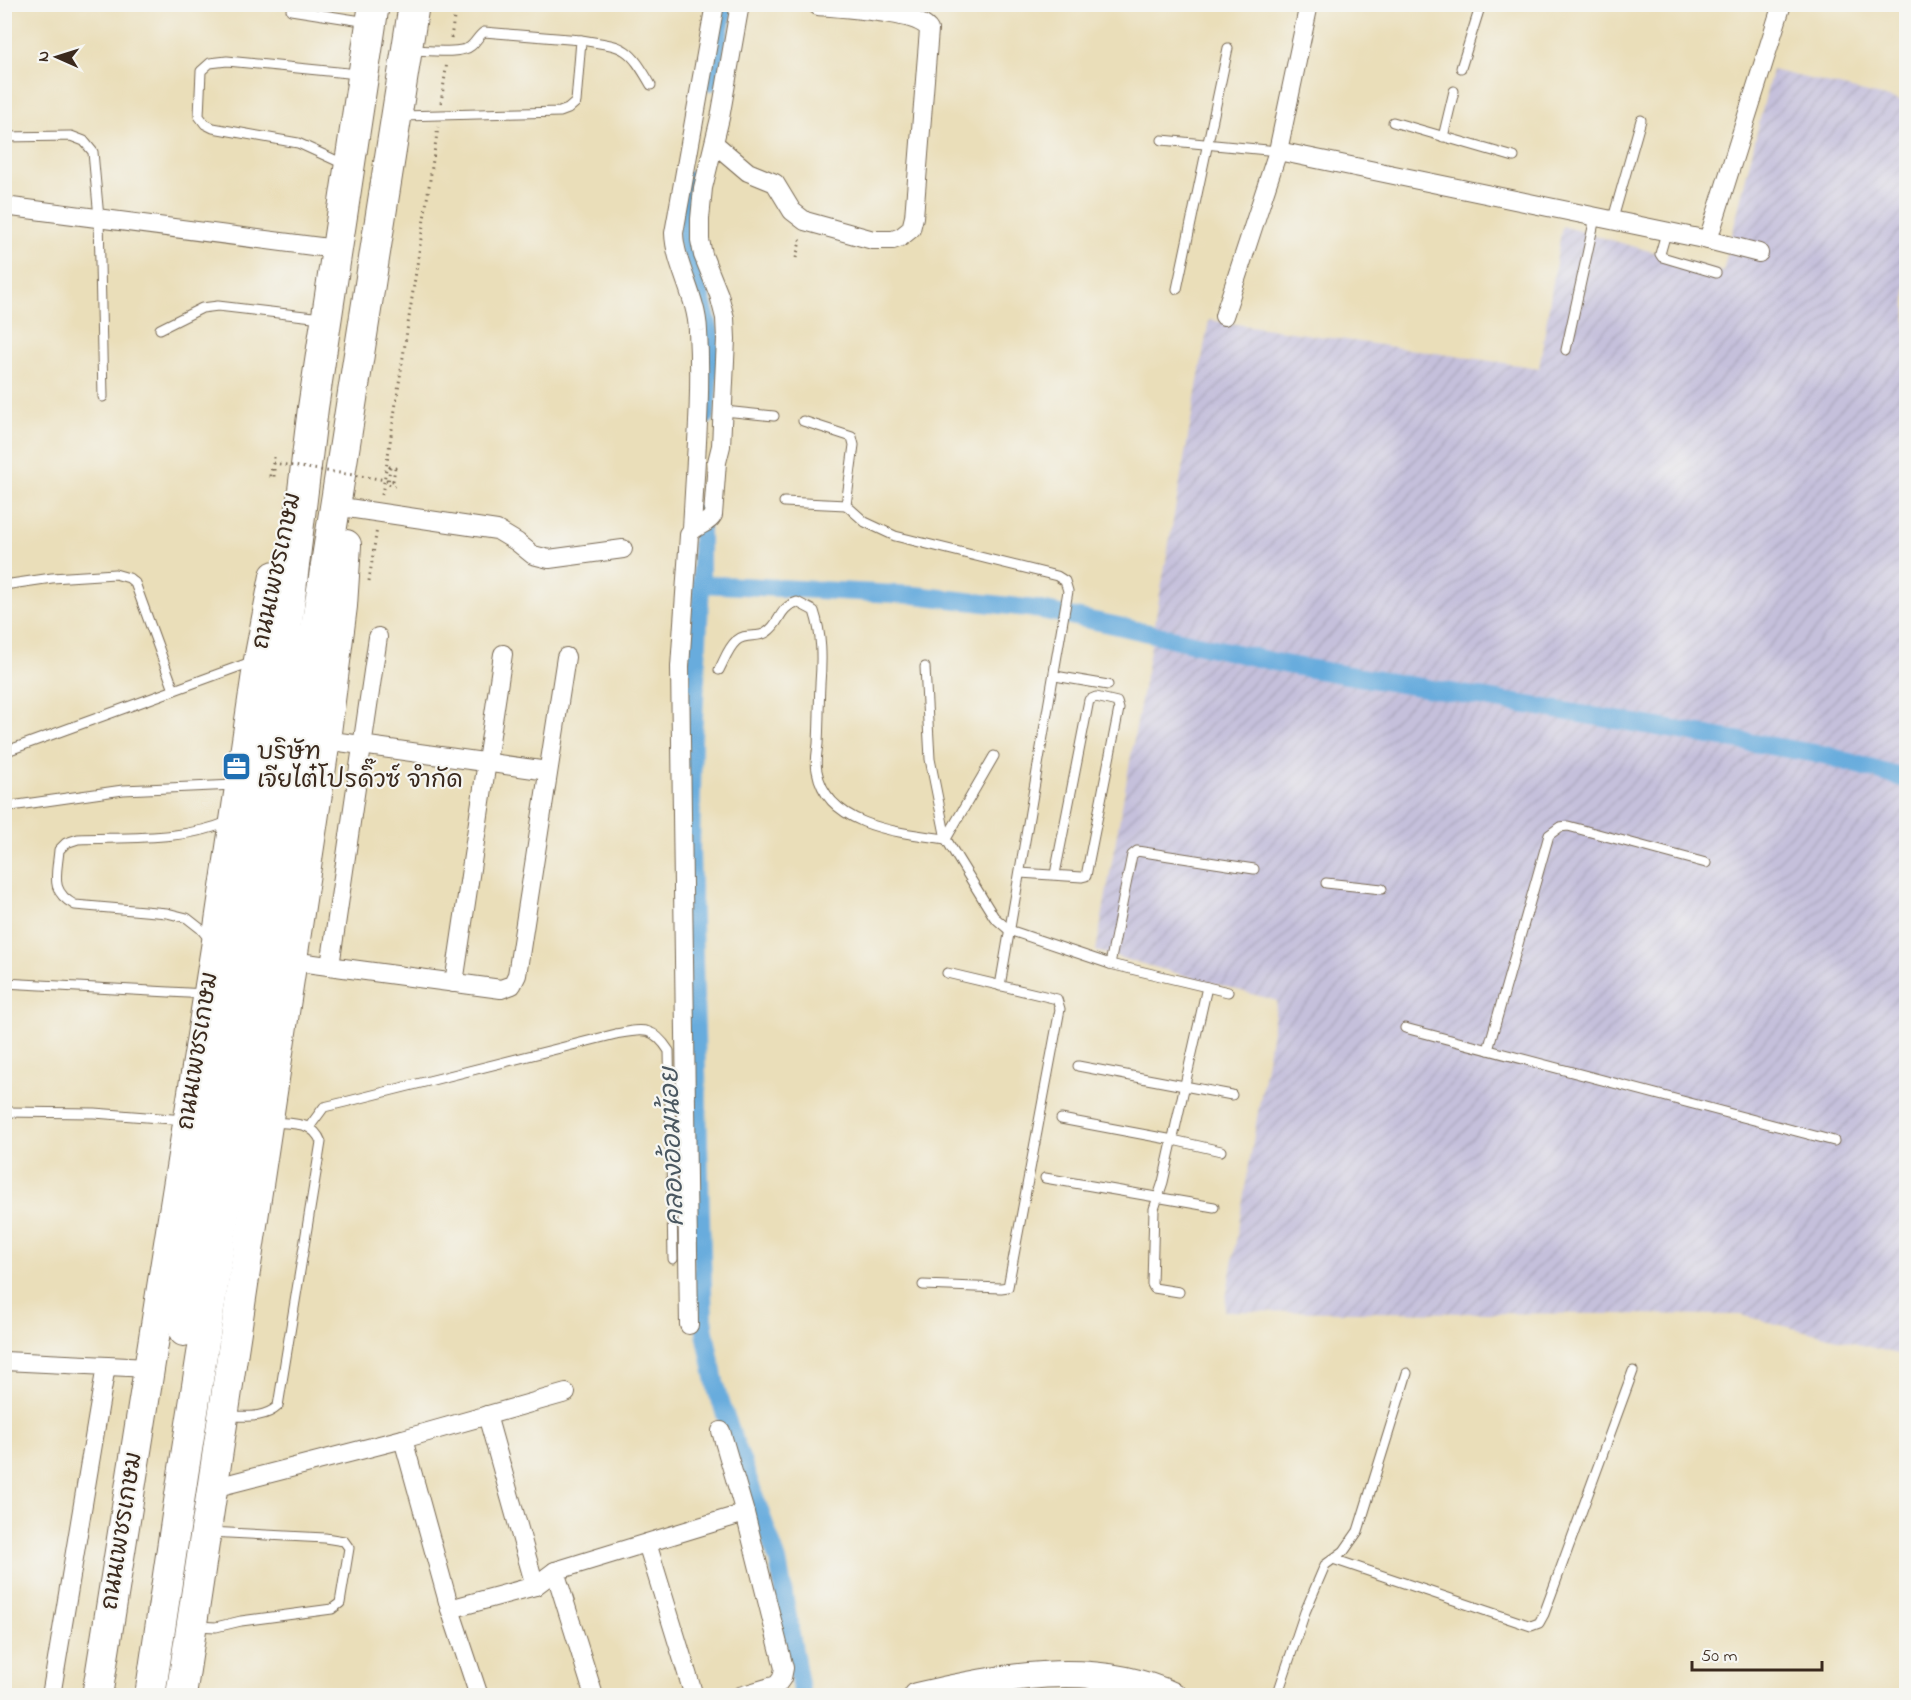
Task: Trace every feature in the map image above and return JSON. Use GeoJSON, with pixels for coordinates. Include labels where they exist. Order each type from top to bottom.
{"type":"FeatureCollection","features":[{"type":"Feature","properties":{"kind":"main road","name":"ถนนเพชรเกษม"},"geometry":{"type":"LineString","coordinates":[[129,1695],[173,1473],[349,413],[414,4]]}},
{"type":"Feature","properties":{"kind":"main road","name":"ถนนเพชรเกษม"},"geometry":{"type":"LineString","coordinates":[[150,1695],[173,1473],[278,697],[313,408],[372,13]]}},
{"type":"Feature","properties":{"kind":"main road","name":"ถนนเพชรเกษม"},"geometry":{"type":"LineString","coordinates":[[97,1695],[209,994],[259,660],[313,408]]}},
{"type":"Feature","properties":{"kind":"main road","name":"ถนนเพชรเกษม"},"geometry":{"type":"LineString","coordinates":[[181,1695],[325,740],[342,606],[348,508],[349,413]]}},
{"type":"Feature","properties":{"kind":"main road"},"geometry":{"type":"LineString","coordinates":[[917,1695],[1036,1674],[1098,1674],[1153,1686],[1174,1695]]}},
{"type":"Feature","properties":{"kind":"street"},"geometry":{"type":"LineString","coordinates":[[693,529],[698,329],[690,290],[674,243],[674,233],[715,4]]}},
{"type":"Feature","properties":{"kind":"street"},"geometry":{"type":"LineString","coordinates":[[689,1325],[680,667],[689,535],[693,529],[711,520],[717,462],[721,446],[726,358],[725,318],[700,240],[703,188],[715,144],[740,4]]}},
{"type":"Feature","properties":{"kind":"street"},"geometry":{"type":"LineString","coordinates":[[1224,316],[1278,152],[1309,4]]}},
{"type":"Feature","properties":{"kind":"street"},"geometry":{"type":"LineString","coordinates":[[1708,240],[1782,4]]}},
{"type":"Feature","properties":{"kind":"street"},"geometry":{"type":"LineString","coordinates":[[715,144],[748,172],[775,183],[792,211],[805,220],[873,240],[893,240],[911,229],[919,176],[929,30],[926,24],[899,15],[818,6]]}},
{"type":"Feature","properties":{"kind":"street"},"geometry":{"type":"LineString","coordinates":[[1278,152],[1708,240],[1759,253]]}},
{"type":"Feature","properties":{"kind":"street"},"geometry":{"type":"LineString","coordinates":[[4,206],[336,249]]}},
{"type":"Feature","properties":{"kind":"street"},"geometry":{"type":"LineString","coordinates":[[348,508],[498,530],[533,555],[549,559],[623,549]]}},
{"type":"Feature","properties":{"kind":"street"},"geometry":{"type":"LineString","coordinates":[[330,966],[378,638]]}},
{"type":"Feature","properties":{"kind":"street"},"geometry":{"type":"LineString","coordinates":[[454,983],[502,654]]}},
{"type":"Feature","properties":{"kind":"street"},"geometry":{"type":"LineString","coordinates":[[291,961],[454,983],[501,988],[512,985],[517,975],[566,657]]}},
{"type":"Feature","properties":{"kind":"street"},"geometry":{"type":"LineString","coordinates":[[325,740],[548,771]]}},
{"type":"Feature","properties":{"kind":"street"},"geometry":{"type":"LineString","coordinates":[[4,1361],[149,1368]]}},
{"type":"Feature","properties":{"kind":"street"},"geometry":{"type":"LineString","coordinates":[[51,1695],[106,1366]]}},
{"type":"Feature","properties":{"kind":"street"},"geometry":{"type":"LineString","coordinates":[[213,1488],[403,1439],[566,1392]]}},
{"type":"Feature","properties":{"kind":"street"},"geometry":{"type":"LineString","coordinates":[[487,1415],[535,1586]]}},
{"type":"Feature","properties":{"kind":"street"},"geometry":{"type":"LineString","coordinates":[[721,1431],[745,1513],[784,1668],[782,1678],[777,1685],[740,1695]]}},
{"type":"Feature","properties":{"kind":"street"},"geometry":{"type":"LineString","coordinates":[[403,1439],[450,1609],[478,1695]]}},
{"type":"Feature","properties":{"kind":"street"},"geometry":{"type":"LineString","coordinates":[[450,1609],[535,1586],[555,1571],[745,1513]]}},
{"type":"Feature","properties":{"kind":"street"},"geometry":{"type":"LineString","coordinates":[[646,1543],[694,1695]]}},
{"type":"Feature","properties":{"kind":"street"},"geometry":{"type":"LineString","coordinates":[[555,1571],[594,1695]]}},
{"type":"Feature","properties":{"kind":"lane"},"geometry":{"type":"LineString","coordinates":[[1461,68],[1481,4]]}},
{"type":"Feature","properties":{"kind":"lane"},"geometry":{"type":"LineString","coordinates":[[291,10],[372,13]]}},
{"type":"Feature","properties":{"kind":"lane"},"geometry":{"type":"LineString","coordinates":[[407,50],[463,51],[484,32],[581,40],[618,46],[635,57],[651,85]]}},
{"type":"Feature","properties":{"kind":"lane"},"geometry":{"type":"LineString","coordinates":[[396,117],[568,110],[576,102],[581,40]]}},
{"type":"Feature","properties":{"kind":"lane"},"geometry":{"type":"LineString","coordinates":[[1177,289],[1228,48]]}},
{"type":"Feature","properties":{"kind":"lane"},"geometry":{"type":"LineString","coordinates":[[348,166],[298,143],[213,128],[205,124],[199,116],[201,71],[210,63],[227,61],[362,74]]}},
{"type":"Feature","properties":{"kind":"lane"},"geometry":{"type":"LineString","coordinates":[[1443,137],[1454,91]]}},
{"type":"Feature","properties":{"kind":"lane"},"geometry":{"type":"LineString","coordinates":[[1566,350],[1603,220],[1641,120]]}},
{"type":"Feature","properties":{"kind":"lane"},"geometry":{"type":"LineString","coordinates":[[1393,122],[1514,157]]}},
{"type":"Feature","properties":{"kind":"lane"},"geometry":{"type":"LineString","coordinates":[[4,137],[70,136],[84,141],[93,152],[99,218],[103,397]]}},
{"type":"Feature","properties":{"kind":"lane"},"geometry":{"type":"LineString","coordinates":[[1162,140],[1278,152]]}},
{"type":"Feature","properties":{"kind":"lane"},"geometry":{"type":"LineString","coordinates":[[1666,233],[1660,248],[1662,257],[1716,273]]}},
{"type":"Feature","properties":{"kind":"lane"},"geometry":{"type":"LineString","coordinates":[[160,330],[202,308],[218,306],[326,318]]}},
{"type":"Feature","properties":{"kind":"lane"},"geometry":{"type":"LineString","coordinates":[[724,411],[774,416]]}},
{"type":"Feature","properties":{"kind":"lane"},"geometry":{"type":"LineString","coordinates":[[803,421],[852,437],[854,445],[846,505]]}},
{"type":"Feature","properties":{"kind":"lane"},"geometry":{"type":"LineString","coordinates":[[784,502],[846,505],[875,528],[895,536],[1057,576],[1065,581],[1068,591],[1062,630],[1000,986]]}},
{"type":"Feature","properties":{"kind":"lane"},"geometry":{"type":"LineString","coordinates":[[4,585],[52,578],[115,574],[129,578],[135,584],[174,690]]}},
{"type":"Feature","properties":{"kind":"lane"},"geometry":{"type":"LineString","coordinates":[[719,670],[734,642],[745,636],[765,634],[771,630],[788,605],[797,602],[814,611],[819,626],[822,652],[817,771],[827,796],[839,809],[862,821],[900,833],[946,839]]}},
{"type":"Feature","properties":{"kind":"lane"},"geometry":{"type":"LineString","coordinates":[[4,752],[259,660]]}},
{"type":"Feature","properties":{"kind":"lane"},"geometry":{"type":"LineString","coordinates":[[925,667],[930,759],[946,839],[994,917],[1009,930],[1110,964],[1228,992]]}},
{"type":"Feature","properties":{"kind":"lane"},"geometry":{"type":"LineString","coordinates":[[1054,676],[1108,685]]}},
{"type":"Feature","properties":{"kind":"lane"},"geometry":{"type":"LineString","coordinates":[[1020,873],[1086,876],[1119,709],[1117,702],[1096,697],[1089,700],[1055,874]]}},
{"type":"Feature","properties":{"kind":"lane"},"geometry":{"type":"LineString","coordinates":[[946,839],[994,756]]}},
{"type":"Feature","properties":{"kind":"lane"},"geometry":{"type":"LineString","coordinates":[[4,807],[123,790],[240,785]]}},
{"type":"Feature","properties":{"kind":"lane"},"geometry":{"type":"LineString","coordinates":[[216,948],[201,929],[188,918],[166,913],[75,905],[63,899],[56,887],[59,850],[66,843],[78,839],[188,834],[217,827],[235,819]]}},
{"type":"Feature","properties":{"kind":"lane"},"geometry":{"type":"LineString","coordinates":[[1488,1050],[1549,835],[1554,830],[1568,826],[1706,863]]}},
{"type":"Feature","properties":{"kind":"lane"},"geometry":{"type":"LineString","coordinates":[[1110,964],[1132,855],[1137,850],[1254,869]]}},
{"type":"Feature","properties":{"kind":"lane"},"geometry":{"type":"LineString","coordinates":[[1326,883],[1382,889]]}},
{"type":"Feature","properties":{"kind":"lane"},"geometry":{"type":"LineString","coordinates":[[923,1285],[1008,1287],[1060,1009],[1057,999],[947,973]]}},
{"type":"Feature","properties":{"kind":"lane"},"geometry":{"type":"LineString","coordinates":[[4,983],[209,994]]}},
{"type":"Feature","properties":{"kind":"lane"},"geometry":{"type":"LineString","coordinates":[[1179,1292],[1157,1290],[1152,1284],[1154,1209],[1163,1182],[1207,987]]}},
{"type":"Feature","properties":{"kind":"lane"},"geometry":{"type":"LineString","coordinates":[[1405,1028],[1834,1141]]}},
{"type":"Feature","properties":{"kind":"lane"},"geometry":{"type":"LineString","coordinates":[[310,1126],[324,1107],[334,1104],[616,1034],[639,1030],[651,1032],[661,1039],[669,1051],[673,1259]]}},
{"type":"Feature","properties":{"kind":"lane"},"geometry":{"type":"LineString","coordinates":[[1078,1066],[1232,1095]]}},
{"type":"Feature","properties":{"kind":"lane"},"geometry":{"type":"LineString","coordinates":[[4,1112],[94,1113],[188,1120]]}},
{"type":"Feature","properties":{"kind":"lane"},"geometry":{"type":"LineString","coordinates":[[1061,1119],[1221,1151]]}},
{"type":"Feature","properties":{"kind":"lane"},"geometry":{"type":"LineString","coordinates":[[224,1416],[261,1415],[270,1413],[278,1406],[321,1142],[318,1134],[310,1126],[267,1121]]}},
{"type":"Feature","properties":{"kind":"lane"},"geometry":{"type":"LineString","coordinates":[[1045,1178],[1214,1207]]}},
{"type":"Feature","properties":{"kind":"lane"},"geometry":{"type":"LineString","coordinates":[[1333,1559],[1531,1626],[1539,1623],[1633,1371]]}},
{"type":"Feature","properties":{"kind":"lane"},"geometry":{"type":"LineString","coordinates":[[1277,1695],[1305,1612],[1325,1565],[1344,1551],[1358,1531],[1407,1373]]}},
{"type":"Feature","properties":{"kind":"lane"},"geometry":{"type":"LineString","coordinates":[[192,1626],[216,1627],[241,1621],[332,1609],[340,1604],[349,1548],[344,1541],[325,1538],[206,1532]]}},
{"type":"Feature","properties":{"kind":"path"},"geometry":{"type":"LineString","coordinates":[[379,513],[456,4]]}},
{"type":"Feature","properties":{"kind":"path"},"geometry":{"type":"LineString","coordinates":[[273,456],[274,466],[274,477],[270,476],[273,463],[284,464],[295,466],[382,479],[393,481],[395,468],[390,467],[389,476],[388,484],[395,486]]}},
{"type":"Feature","properties":{"kind":"shaded area"},"geometry":{"type":"Polygon","coordinates":[[[1772,70],[1906,102],[1906,1356],[1740,1315],[1224,1311],[1277,1001],[1096,951],[1209,320],[1539,368],[1562,226],[1723,272],[1772,70]]]}},
{"type":"Feature","properties":{"kind":"waterway"},"geometry":{"type":"LineString","coordinates":[[710,82],[725,4]]}},
{"type":"Feature","properties":{"kind":"waterway"},"geometry":{"type":"LineString","coordinates":[[691,180],[686,241],[712,338],[706,416]]}},
{"type":"Feature","properties":{"kind":"waterway","name":"คลองอ้อมน้อย"},"geometry":{"type":"LineString","coordinates":[[701,512],[701,584],[693,737],[691,849],[704,1327],[717,1392],[778,1561],[802,1696]]}},
{"type":"Feature","properties":{"kind":"waterway"},"geometry":{"type":"LineString","coordinates":[[701,584],[915,595],[1036,609],[1288,665],[1825,755],[1906,779]]}},
{"type":"Feature","properties":{"kind":"place","name":"บริษัท เจียไต๋โปรดิ๊วซ์ จำกัด"},"geometry":{"type":"Point","coordinates":[236,767]}}]}
